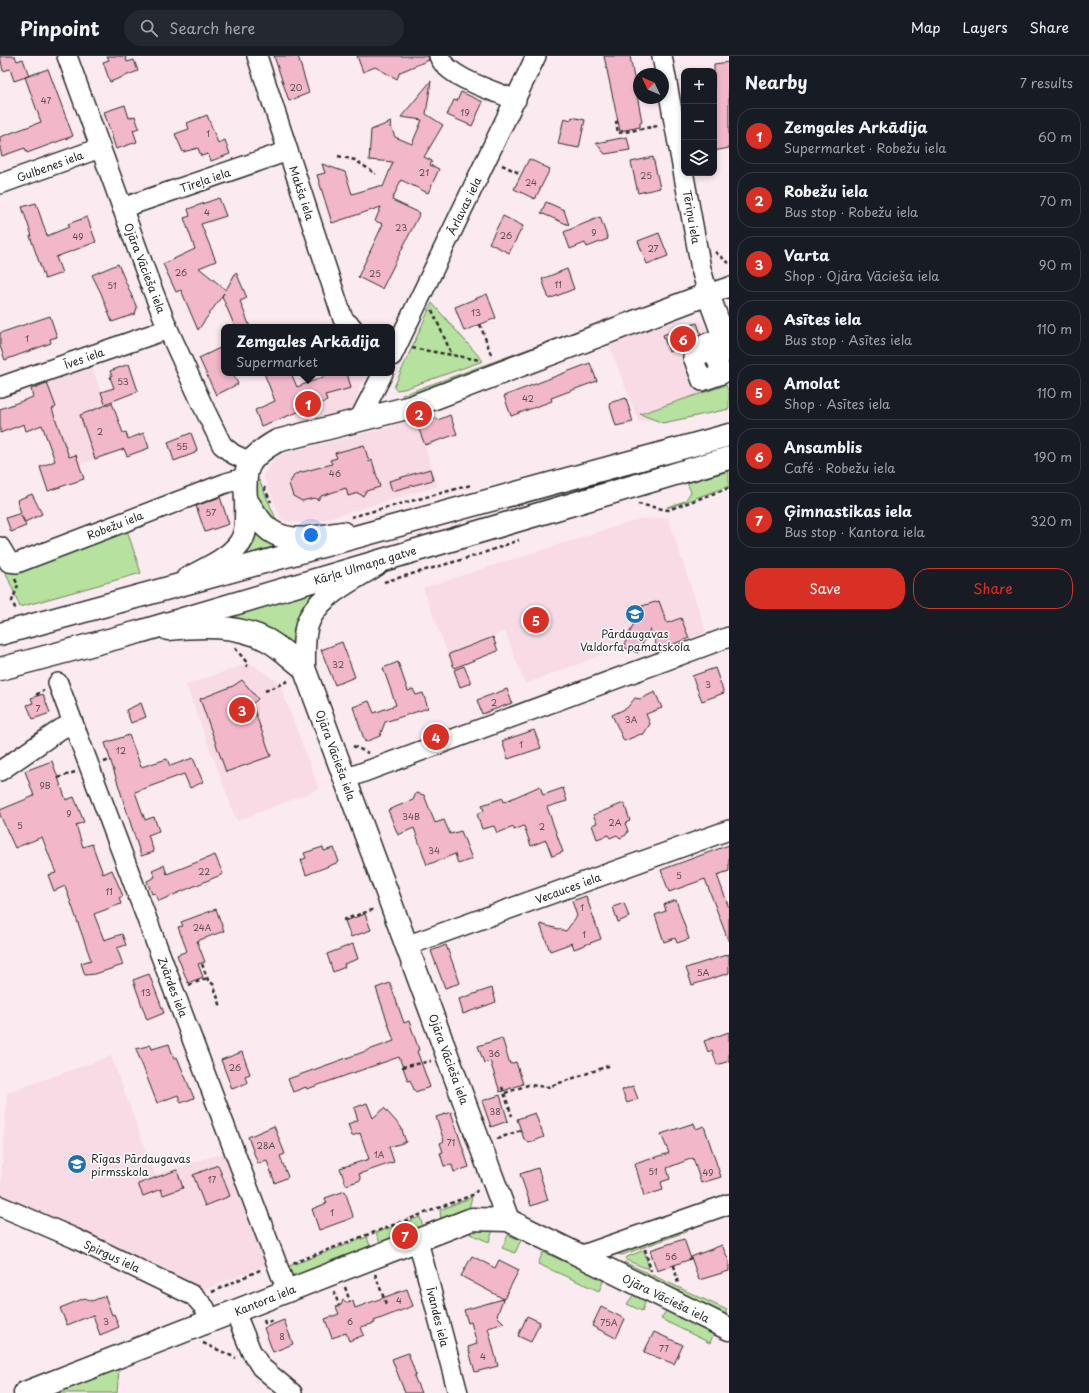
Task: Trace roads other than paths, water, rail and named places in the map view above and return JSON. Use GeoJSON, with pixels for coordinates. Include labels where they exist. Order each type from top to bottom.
{"type":"FeatureCollection","features":[{"type":"Feature","properties":{"kind":"main road","name":"Tēriņu iela"},"geometry":{"type":"LineString","coordinates":[[708,294],[729,351]]}},
{"type":"Feature","properties":{"kind":"main road","name":"Robežu iela"},"geometry":{"type":"LineString","coordinates":[[247,470],[260,450],[277,441],[411,407],[708,294]]}},
{"type":"Feature","properties":{"kind":"main road"},"geometry":{"type":"LineString","coordinates":[[0,634],[729,435]]}},
{"type":"Feature","properties":{"kind":"main road","name":"Kārļa Ulmaņa gatve"},"geometry":{"type":"LineString","coordinates":[[0,669],[139,632],[687,469],[729,458]]}},
{"type":"Feature","properties":{"kind":"main road"},"geometry":{"type":"LineString","coordinates":[[167,589],[223,559],[241,542],[246,528],[247,470]]}},
{"type":"Feature","properties":{"kind":"main road"},"geometry":{"type":"LineString","coordinates":[[247,501],[264,525],[277,535],[291,540],[396,525]]}},
{"type":"Feature","properties":{"kind":"main road","name":"Ojāra Vācieša iela"},"geometry":{"type":"LineString","coordinates":[[387,558],[324,598],[312,614],[307,625],[304,668],[508,1220],[729,1329]]}},
{"type":"Feature","properties":{"kind":"main road"},"geometry":{"type":"LineString","coordinates":[[139,632],[202,626],[227,628],[246,632],[268,641],[304,668]]}},
{"type":"Feature","properties":{"kind":"main road","name":"Kantora iela"},"geometry":{"type":"LineString","coordinates":[[25,1393],[472,1220],[508,1220]]}},
{"type":"Feature","properties":{"kind":"street","name":"Ojāra Vācieša iela"},"geometry":{"type":"LineString","coordinates":[[67,56],[168,329],[222,445],[233,454],[247,470]]}},
{"type":"Feature","properties":{"kind":"street","name":"Makša iela"},"geometry":{"type":"LineString","coordinates":[[257,56],[343,319],[349,324]]}},
{"type":"Feature","properties":{"kind":"street"},"geometry":{"type":"LineString","coordinates":[[439,56],[441,61],[458,76],[516,100]]}},
{"type":"Feature","properties":{"kind":"street","name":"Ārlavas iela"},"geometry":{"type":"LineString","coordinates":[[395,350],[536,56]]}},
{"type":"Feature","properties":{"kind":"street","name":"Tēriņu iela"},"geometry":{"type":"LineString","coordinates":[[662,56],[701,269],[708,294]]}},
{"type":"Feature","properties":{"kind":"street","name":"Gulbenes iela"},"geometry":{"type":"LineString","coordinates":[[0,184],[100,148]]}},
{"type":"Feature","properties":{"kind":"street","name":"Tīreļa iela"},"geometry":{"type":"LineString","coordinates":[[122,208],[288,150]]}},
{"type":"Feature","properties":{"kind":"street","name":"Robežu iela"},"geometry":{"type":"LineString","coordinates":[[708,294],[729,288]]}},
{"type":"Feature","properties":{"kind":"street","name":"Īves iela"},"geometry":{"type":"LineString","coordinates":[[0,387],[168,329]]}},
{"type":"Feature","properties":{"kind":"street"},"geometry":{"type":"LineString","coordinates":[[360,420],[382,376]]}},
{"type":"Feature","properties":{"kind":"street","name":"Robežu iela"},"geometry":{"type":"LineString","coordinates":[[4,555],[17,563],[226,483],[247,470]]}},
{"type":"Feature","properties":{"kind":"street"},"geometry":{"type":"LineString","coordinates":[[345,779],[729,637]]}},
{"type":"Feature","properties":{"kind":"street","name":"Zvārdes iela"},"geometry":{"type":"LineString","coordinates":[[58,683],[287,1291]]}},
{"type":"Feature","properties":{"kind":"street"},"geometry":{"type":"LineString","coordinates":[[0,771],[73,723]]}},
{"type":"Feature","properties":{"kind":"street","name":"Vecauces iela"},"geometry":{"type":"LineString","coordinates":[[406,946],[729,830]]}},
{"type":"Feature","properties":{"kind":"street"},"geometry":{"type":"LineString","coordinates":[[580,1256],[729,1204]]}},
{"type":"Feature","properties":{"kind":"street","name":"Spirgus iela"},"geometry":{"type":"LineString","coordinates":[[0,1206],[74,1238],[198,1299],[205,1308],[211,1322]]}},
{"type":"Feature","properties":{"kind":"street","name":"Īvandes iela"},"geometry":{"type":"LineString","coordinates":[[418,1241],[458,1393]]}},
{"type":"Feature","properties":{"kind":"street"},"geometry":{"type":"LineString","coordinates":[[235,1312],[251,1351],[261,1367],[292,1393]]}},
{"type":"Feature","properties":{"kind":"place","name":"Ansamblis"},"geometry":{"type":"Point","coordinates":[683,339]}},
{"type":"Feature","properties":{"kind":"place","name":"Zemgales Arkādija"},"geometry":{"type":"Point","coordinates":[308,404]}},
{"type":"Feature","properties":{"kind":"place","name":"Robežu iela"},"geometry":{"type":"Point","coordinates":[419,414]}},
{"type":"Feature","properties":{"kind":"place","name":"Pārdaugavas Valdorfa pamatskola"},"geometry":{"type":"Point","coordinates":[635,614]}},
{"type":"Feature","properties":{"kind":"place","name":"Amolat"},"geometry":{"type":"Point","coordinates":[536,620]}},
{"type":"Feature","properties":{"kind":"place","name":"Varta"},"geometry":{"type":"Point","coordinates":[242,710]}},
{"type":"Feature","properties":{"kind":"place","name":"Asītes iela"},"geometry":{"type":"Point","coordinates":[436,737]}},
{"type":"Feature","properties":{"kind":"place","name":"Rīgas Pārdaugavas pirmsskola"},"geometry":{"type":"Point","coordinates":[77,1164]}},
{"type":"Feature","properties":{"kind":"place","name":"Ģimnastikas iela"},"geometry":{"type":"Point","coordinates":[405,1236]}}]}
